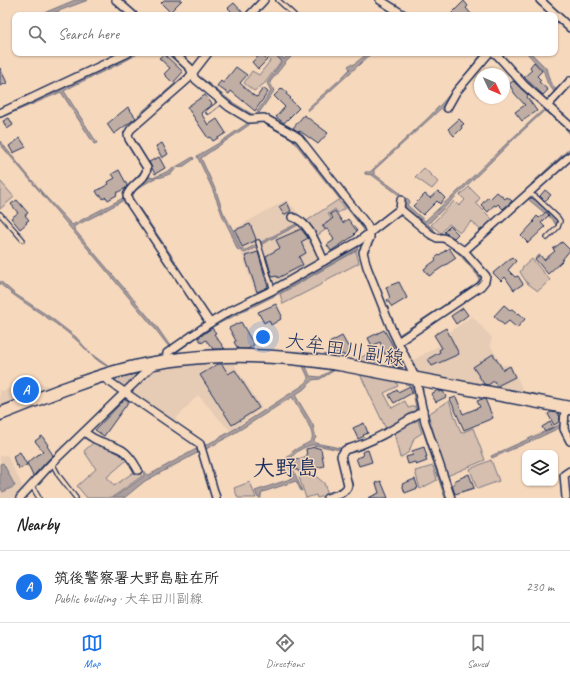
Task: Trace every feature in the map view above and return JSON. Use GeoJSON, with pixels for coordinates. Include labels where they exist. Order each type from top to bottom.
{"type":"FeatureCollection","features":[{"type":"Feature","properties":{"kind":"main road","name":"大牟田川副線"},"geometry":{"type":"LineString","coordinates":[[0,414],[101,376],[126,369],[166,362],[219,356],[307,359],[568,408]]}},
{"type":"Feature","properties":{"kind":"street"},"geometry":{"type":"LineString","coordinates":[[116,0],[130,12]]}},
{"type":"Feature","properties":{"kind":"street"},"geometry":{"type":"LineString","coordinates":[[253,12],[264,0]]}},
{"type":"Feature","properties":{"kind":"street"},"geometry":{"type":"LineString","coordinates":[[380,0],[390,2],[401,12]]}},
{"type":"Feature","properties":{"kind":"street"},"geometry":{"type":"LineString","coordinates":[[540,0],[553,12]]}},
{"type":"Feature","properties":{"kind":"street"},"geometry":{"type":"LineString","coordinates":[[558,17],[570,28]]}},
{"type":"Feature","properties":{"kind":"street"},"geometry":{"type":"LineString","coordinates":[[0,113],[122,56]]}},
{"type":"Feature","properties":{"kind":"street"},"geometry":{"type":"LineString","coordinates":[[177,56],[190,68],[195,79],[222,101],[249,119],[264,118],[299,138],[367,225],[370,232],[370,238],[364,252],[365,260],[390,326],[416,379],[420,413],[451,498]]}},
{"type":"Feature","properties":{"kind":"street"},"geometry":{"type":"LineString","coordinates":[[206,56],[188,79],[131,129],[128,134],[129,140],[147,168],[147,173],[131,188],[127,196],[128,200],[210,323]]}},
{"type":"Feature","properties":{"kind":"street"},"geometry":{"type":"LineString","coordinates":[[446,108],[456,92],[486,56]]}},
{"type":"Feature","properties":{"kind":"street"},"geometry":{"type":"LineString","coordinates":[[498,56],[524,85],[570,126]]}},
{"type":"Feature","properties":{"kind":"street"},"geometry":{"type":"LineString","coordinates":[[548,105],[570,81]]}},
{"type":"Feature","properties":{"kind":"street"},"geometry":{"type":"LineString","coordinates":[[464,251],[570,156]]}},
{"type":"Feature","properties":{"kind":"street"},"geometry":{"type":"LineString","coordinates":[[166,362],[167,354],[210,323],[230,311],[273,290],[359,241],[400,209],[401,200]]}},
{"type":"Feature","properties":{"kind":"street"},"geometry":{"type":"LineString","coordinates":[[398,342],[481,286],[485,281],[486,276],[464,251],[448,240],[437,238],[430,234],[400,209]]}},
{"type":"Feature","properties":{"kind":"street"},"geometry":{"type":"LineString","coordinates":[[292,217],[299,219],[304,224],[315,241],[324,261]]}},
{"type":"Feature","properties":{"kind":"street"},"geometry":{"type":"LineString","coordinates":[[20,498],[52,463],[154,364]]}},
{"type":"Feature","properties":{"kind":"street"},"geometry":{"type":"LineString","coordinates":[[101,376],[201,446],[216,498]]}},
{"type":"Feature","properties":{"kind":"street"},"geometry":{"type":"LineString","coordinates":[[568,408],[564,429],[570,441]]}},
{"type":"Feature","properties":{"kind":"street"},"geometry":{"type":"LineString","coordinates":[[327,498],[344,492],[347,489],[348,485],[341,456],[345,450],[373,441],[420,413]]}},
{"type":"Feature","properties":{"kind":"street"},"geometry":{"type":"LineString","coordinates":[[85,432],[90,437],[122,450],[129,456],[138,470]]}},
{"type":"Feature","properties":{"kind":"street"},"geometry":{"type":"LineString","coordinates":[[566,498],[564,475],[570,471]]}},
{"type":"Feature","properties":{"kind":"lane"},"geometry":{"type":"LineString","coordinates":[[278,0],[291,12]]}},
{"type":"Feature","properties":{"kind":"lane"},"geometry":{"type":"LineString","coordinates":[[208,112],[222,101]]}},
{"type":"Feature","properties":{"kind":"lane"},"geometry":{"type":"LineString","coordinates":[[528,193],[536,197],[560,221],[558,227],[547,238]]}},
{"type":"Feature","properties":{"kind":"lane"},"geometry":{"type":"LineString","coordinates":[[0,214],[23,240]]}},
{"type":"Feature","properties":{"kind":"lane"},"geometry":{"type":"LineString","coordinates":[[258,242],[273,290]]}},
{"type":"Feature","properties":{"kind":"lane"},"geometry":{"type":"LineString","coordinates":[[52,463],[59,476],[76,498]]}},
{"type":"Feature","properties":{"kind":"lane"},"geometry":{"type":"LineString","coordinates":[[32,486],[39,498]]}},
{"type":"Feature","properties":{"kind":"shaded area"},"geometry":{"type":"Polygon","coordinates":[[[75,0],[88,0],[56,12],[46,12],[75,0]]]}},
{"type":"Feature","properties":{"kind":"shaded area"},"geometry":{"type":"Polygon","coordinates":[[[129,56],[134,56],[64,91],[97,143],[94,144],[61,92],[0,118],[0,116],[61,89],[129,56]]]}},
{"type":"Feature","properties":{"kind":"shaded area"},"geometry":{"type":"Polygon","coordinates":[[[267,56],[276,56],[281,61],[265,83],[254,91],[244,83],[252,71],[259,75],[270,61],[267,56]]]}},
{"type":"Feature","properties":{"kind":"shaded area"},"geometry":{"type":"Polygon","coordinates":[[[277,56],[281,56],[284,59],[288,56],[292,56],[270,82],[274,91],[259,113],[257,112],[271,91],[267,83],[282,61],[277,56]]]}},
{"type":"Feature","properties":{"kind":"shaded area"},"geometry":{"type":"Polygon","coordinates":[[[364,56],[369,56],[308,111],[307,109],[340,80],[350,69],[348,66],[351,64],[353,65],[364,56]]]}},
{"type":"Feature","properties":{"kind":"shaded area"},"geometry":{"type":"Polygon","coordinates":[[[480,56],[483,56],[447,103],[374,170],[374,174],[400,193],[399,195],[372,175],[365,174],[365,172],[370,172],[444,101],[480,56]]]}},
{"type":"Feature","properties":{"kind":"shaded area"},"geometry":{"type":"Polygon","coordinates":[[[530,56],[534,56],[546,68],[550,82],[557,91],[555,93],[547,82],[544,72],[530,56]]]}},
{"type":"Feature","properties":{"kind":"shaded area"},"geometry":{"type":"Polygon","coordinates":[[[185,75],[187,75],[140,117],[138,115],[185,75]]]}},
{"type":"Feature","properties":{"kind":"shaded area"},"geometry":{"type":"Polygon","coordinates":[[[199,76],[232,102],[255,116],[253,118],[238,109],[199,78],[199,76]]]}},
{"type":"Feature","properties":{"kind":"shaded area"},"geometry":{"type":"Polygon","coordinates":[[[544,109],[564,124],[570,131],[570,134],[563,126],[544,111],[428,224],[437,233],[435,234],[406,209],[404,204],[407,198],[410,201],[407,205],[425,221],[544,109]]]}},
{"type":"Feature","properties":{"kind":"shaded area"},"geometry":{"type":"Polygon","coordinates":[[[264,121],[292,136],[297,141],[366,230],[365,231],[292,139],[263,123],[264,121]]]}},
{"type":"Feature","properties":{"kind":"shaded area"},"geometry":{"type":"Polygon","coordinates":[[[248,123],[249,125],[201,158],[216,191],[223,212],[233,230],[240,248],[246,250],[298,223],[300,224],[245,253],[237,249],[197,156],[248,123]]]}},
{"type":"Feature","properties":{"kind":"shaded area"},"geometry":{"type":"Polygon","coordinates":[[[0,141],[45,196],[72,225],[123,198],[124,200],[75,226],[74,229],[157,327],[170,346],[169,347],[0,144],[0,141]]]}},
{"type":"Feature","properties":{"kind":"shaded area"},"geometry":{"type":"Polygon","coordinates":[[[570,148],[570,150],[533,185],[531,184],[570,148]]]}},
{"type":"Feature","properties":{"kind":"shaded area"},"geometry":{"type":"Polygon","coordinates":[[[193,157],[194,159],[184,166],[177,167],[172,173],[155,178],[143,185],[135,191],[132,197],[176,262],[174,263],[131,199],[131,192],[148,178],[153,178],[193,157]]]}},
{"type":"Feature","properties":{"kind":"shaded area"},"geometry":{"type":"Polygon","coordinates":[[[424,168],[438,182],[432,189],[415,177],[424,168]]]}},
{"type":"Feature","properties":{"kind":"shaded area"},"geometry":{"type":"Polygon","coordinates":[[[1,182],[14,197],[0,209],[0,183],[1,182]]]}},
{"type":"Feature","properties":{"kind":"shaded area"},"geometry":{"type":"Polygon","coordinates":[[[469,187],[480,198],[476,203],[494,221],[481,231],[472,221],[460,232],[449,224],[441,233],[431,225],[454,201],[459,206],[465,200],[460,195],[469,187]]]}},
{"type":"Feature","properties":{"kind":"shaded area"},"geometry":{"type":"Polygon","coordinates":[[[530,198],[534,199],[557,220],[556,225],[552,219],[529,200],[530,198]]]}},
{"type":"Feature","properties":{"kind":"shaded area"},"geometry":{"type":"Polygon","coordinates":[[[286,200],[302,217],[304,226],[320,260],[272,288],[256,295],[234,229],[286,200]]]}},
{"type":"Feature","properties":{"kind":"shaded area"},"geometry":{"type":"Polygon","coordinates":[[[338,200],[345,208],[338,213],[335,209],[328,214],[336,226],[331,229],[326,222],[322,226],[325,230],[315,237],[305,222],[338,200]]]}},
{"type":"Feature","properties":{"kind":"shaded area"},"geometry":{"type":"Polygon","coordinates":[[[450,244],[464,256],[478,272],[480,282],[401,335],[400,334],[475,285],[479,280],[478,276],[459,254],[448,245],[450,244]]]}},
{"type":"Feature","properties":{"kind":"shaded area"},"geometry":{"type":"Polygon","coordinates":[[[355,247],[358,248],[357,250],[278,294],[212,327],[174,354],[173,353],[216,323],[277,292],[355,247]]]}},
{"type":"Feature","properties":{"kind":"shaded area"},"geometry":{"type":"Polygon","coordinates":[[[356,251],[359,263],[283,304],[280,294],[356,251]]]}},
{"type":"Feature","properties":{"kind":"shaded area"},"geometry":{"type":"Polygon","coordinates":[[[532,259],[550,280],[538,291],[527,283],[520,272],[532,259]]]}},
{"type":"Feature","properties":{"kind":"shaded area"},"geometry":{"type":"Polygon","coordinates":[[[0,281],[15,294],[50,317],[76,337],[90,353],[109,367],[94,358],[78,342],[47,317],[0,284],[0,281]]]}},
{"type":"Feature","properties":{"kind":"shaded area"},"geometry":{"type":"Polygon","coordinates":[[[472,316],[492,338],[490,345],[502,365],[511,366],[525,394],[418,373],[412,361],[452,338],[450,332],[472,316]]]}},
{"type":"Feature","properties":{"kind":"shaded area"},"geometry":{"type":"Polygon","coordinates":[[[379,348],[382,356],[374,364],[356,360],[379,348]]]}},
{"type":"Feature","properties":{"kind":"shaded area"},"geometry":{"type":"Polygon","coordinates":[[[236,362],[235,366],[262,408],[230,431],[198,395],[173,422],[129,393],[154,370],[196,364],[236,362]]]}},
{"type":"Feature","properties":{"kind":"shaded area"},"geometry":{"type":"Polygon","coordinates":[[[302,364],[305,364],[310,376],[320,377],[334,369],[335,370],[320,379],[312,380],[307,387],[295,395],[313,425],[316,438],[314,440],[315,443],[340,448],[340,450],[312,445],[299,450],[290,461],[302,491],[296,481],[263,492],[261,498],[258,498],[255,491],[293,478],[286,460],[292,452],[312,439],[311,430],[292,397],[217,443],[206,449],[204,446],[242,425],[307,382],[308,377],[302,364]]]}},
{"type":"Feature","properties":{"kind":"shaded area"},"geometry":{"type":"Polygon","coordinates":[[[141,373],[126,390],[112,379],[141,373]]]}},
{"type":"Feature","properties":{"kind":"shaded area"},"geometry":{"type":"Polygon","coordinates":[[[360,374],[396,381],[398,386],[384,393],[392,408],[405,401],[408,408],[415,406],[416,413],[387,431],[360,374]]]}},
{"type":"Feature","properties":{"kind":"shaded area"},"geometry":{"type":"Polygon","coordinates":[[[32,381],[52,387],[0,408],[0,390],[3,391],[32,381]]]}},
{"type":"Feature","properties":{"kind":"shaded area"},"geometry":{"type":"Polygon","coordinates":[[[411,384],[414,385],[448,498],[445,498],[418,416],[411,384]]]}},
{"type":"Feature","properties":{"kind":"shaded area"},"geometry":{"type":"Polygon","coordinates":[[[449,401],[461,433],[473,428],[485,460],[447,476],[428,414],[449,401]]]}},
{"type":"Feature","properties":{"kind":"shaded area"},"geometry":{"type":"Polygon","coordinates":[[[417,418],[422,433],[414,438],[409,452],[400,458],[394,432],[417,418]]]}},
{"type":"Feature","properties":{"kind":"shaded area"},"geometry":{"type":"Polygon","coordinates":[[[561,424],[561,427],[540,437],[492,458],[491,456],[561,424]]]}},
{"type":"Feature","properties":{"kind":"shaded area"},"geometry":{"type":"Polygon","coordinates":[[[88,431],[124,446],[130,451],[145,473],[149,475],[198,448],[199,452],[145,481],[124,498],[113,498],[143,477],[144,474],[129,453],[99,439],[88,431]]]}},
{"type":"Feature","properties":{"kind":"shaded area"},"geometry":{"type":"Polygon","coordinates":[[[95,441],[122,453],[128,459],[107,477],[114,486],[138,469],[142,476],[111,498],[87,498],[77,486],[96,469],[84,451],[95,441]]]}},
{"type":"Feature","properties":{"kind":"shaded area"},"geometry":{"type":"Polygon","coordinates":[[[7,455],[24,490],[16,498],[0,498],[0,456],[7,455]]]}},
{"type":"Feature","properties":{"kind":"shaded area"},"geometry":{"type":"Polygon","coordinates":[[[491,460],[499,481],[477,489],[470,469],[491,460]]]}},
{"type":"Feature","properties":{"kind":"shaded area"},"geometry":{"type":"Polygon","coordinates":[[[3,463],[15,486],[3,492],[0,487],[0,464],[3,463]]]}},
{"type":"Feature","properties":{"kind":"shaded area"},"geometry":{"type":"Polygon","coordinates":[[[433,466],[437,480],[420,489],[415,471],[433,466]]]}},
{"type":"Feature","properties":{"kind":"shaded area"},"geometry":{"type":"Polygon","coordinates":[[[312,473],[324,483],[327,492],[324,496],[317,498],[316,495],[306,498],[299,477],[312,473]]]}},
{"type":"Feature","properties":{"kind":"shaded area"},"geometry":{"type":"Polygon","coordinates":[[[250,482],[256,498],[238,498],[234,488],[250,482]]]}},
{"type":"Feature","properties":{"kind":"building"},"geometry":{"type":"Polygon","coordinates":[[[164,0],[182,0],[170,12],[161,3],[164,0]]]}},
{"type":"Feature","properties":{"kind":"building"},"geometry":{"type":"Polygon","coordinates":[[[464,1],[468,6],[466,8],[469,12],[453,12],[464,1]]]}},
{"type":"Feature","properties":{"kind":"building"},"geometry":{"type":"Polygon","coordinates":[[[234,3],[242,12],[232,12],[228,8],[234,3]]]}},
{"type":"Feature","properties":{"kind":"building"},"geometry":{"type":"Polygon","coordinates":[[[162,56],[166,56],[183,72],[173,83],[164,74],[170,68],[159,58],[162,56]]]}},
{"type":"Feature","properties":{"kind":"building"},"geometry":{"type":"Polygon","coordinates":[[[259,56],[263,56],[267,60],[258,69],[252,62],[259,56]]]}},
{"type":"Feature","properties":{"kind":"building"},"geometry":{"type":"Polygon","coordinates":[[[534,62],[542,71],[537,76],[541,80],[539,82],[548,90],[543,95],[524,77],[532,70],[530,67],[534,62]]]}},
{"type":"Feature","properties":{"kind":"building"},"geometry":{"type":"Polygon","coordinates":[[[236,67],[247,75],[240,83],[254,96],[257,97],[263,88],[268,92],[255,111],[231,91],[229,94],[217,86],[221,81],[223,83],[236,67]]]}},
{"type":"Feature","properties":{"kind":"building"},"geometry":{"type":"Polygon","coordinates":[[[0,68],[7,83],[0,86],[0,68]]]}},
{"type":"Feature","properties":{"kind":"building"},"geometry":{"type":"Polygon","coordinates":[[[513,81],[528,95],[527,97],[537,111],[522,121],[515,112],[525,105],[515,94],[510,83],[513,81]]]}},
{"type":"Feature","properties":{"kind":"building"},"geometry":{"type":"Polygon","coordinates":[[[282,88],[287,92],[286,94],[299,108],[284,123],[276,117],[285,107],[274,96],[282,88]]]}},
{"type":"Feature","properties":{"kind":"building"},"geometry":{"type":"Polygon","coordinates":[[[205,95],[212,104],[201,113],[208,125],[217,119],[226,133],[213,141],[210,137],[208,138],[187,107],[205,95]]]}},
{"type":"Feature","properties":{"kind":"building"},"geometry":{"type":"Polygon","coordinates":[[[128,107],[136,118],[114,134],[107,124],[128,107]]]}},
{"type":"Feature","properties":{"kind":"building"},"geometry":{"type":"Polygon","coordinates":[[[304,115],[328,133],[318,144],[300,131],[299,132],[293,128],[304,115]]]}},
{"type":"Feature","properties":{"kind":"building"},"geometry":{"type":"Polygon","coordinates":[[[9,118],[13,125],[7,129],[3,121],[9,118]]]}},
{"type":"Feature","properties":{"kind":"building"},"geometry":{"type":"Polygon","coordinates":[[[459,119],[464,124],[454,136],[448,129],[459,119]]]}},
{"type":"Feature","properties":{"kind":"building"},"geometry":{"type":"Polygon","coordinates":[[[20,138],[26,147],[13,153],[9,146],[20,138]]]}},
{"type":"Feature","properties":{"kind":"building"},"geometry":{"type":"Polygon","coordinates":[[[162,143],[168,154],[162,158],[156,146],[162,143]]]}},
{"type":"Feature","properties":{"kind":"building"},"geometry":{"type":"Polygon","coordinates":[[[159,157],[165,168],[155,174],[149,162],[159,157]]]}},
{"type":"Feature","properties":{"kind":"building"},"geometry":{"type":"Polygon","coordinates":[[[119,170],[127,185],[126,188],[116,193],[117,195],[108,200],[106,197],[103,199],[96,191],[109,184],[108,182],[115,178],[112,174],[119,170]]]}},
{"type":"Feature","properties":{"kind":"building"},"geometry":{"type":"Polygon","coordinates":[[[545,190],[551,195],[545,201],[540,196],[545,190]]]}},
{"type":"Feature","properties":{"kind":"building"},"geometry":{"type":"Polygon","coordinates":[[[438,191],[445,198],[440,204],[437,201],[423,215],[413,206],[425,194],[430,198],[438,191]]]}},
{"type":"Feature","properties":{"kind":"building"},"geometry":{"type":"Polygon","coordinates":[[[497,192],[505,199],[507,197],[512,201],[503,209],[498,204],[496,206],[494,205],[488,212],[481,205],[488,197],[490,199],[497,192]]]}},
{"type":"Feature","properties":{"kind":"building"},"geometry":{"type":"Polygon","coordinates":[[[17,200],[28,213],[25,215],[29,220],[20,229],[11,218],[18,213],[11,204],[17,200]]]}},
{"type":"Feature","properties":{"kind":"building"},"geometry":{"type":"Polygon","coordinates":[[[287,202],[291,211],[284,215],[279,207],[287,202]]]}},
{"type":"Feature","properties":{"kind":"building"},"geometry":{"type":"Polygon","coordinates":[[[335,211],[343,223],[348,219],[357,231],[354,234],[355,235],[331,251],[327,245],[334,240],[328,229],[326,230],[323,226],[333,218],[330,214],[335,211]]]}},
{"type":"Feature","properties":{"kind":"building"},"geometry":{"type":"Polygon","coordinates":[[[546,212],[549,215],[541,223],[545,227],[528,243],[521,236],[534,222],[533,221],[537,216],[539,218],[546,212]]]}},
{"type":"Feature","properties":{"kind":"building"},"geometry":{"type":"Polygon","coordinates":[[[250,224],[256,239],[255,241],[242,247],[235,230],[250,224]]]}},
{"type":"Feature","properties":{"kind":"building"},"geometry":{"type":"Polygon","coordinates":[[[450,226],[458,234],[454,238],[444,232],[450,226]]]}},
{"type":"Feature","properties":{"kind":"building"},"geometry":{"type":"Polygon","coordinates":[[[301,229],[308,238],[301,242],[306,253],[299,257],[303,265],[278,278],[277,276],[272,277],[266,256],[280,248],[276,240],[301,229]]]}},
{"type":"Feature","properties":{"kind":"building"},"geometry":{"type":"Polygon","coordinates":[[[562,242],[570,250],[562,261],[548,274],[535,259],[540,255],[544,260],[555,251],[553,249],[562,242]]]}},
{"type":"Feature","properties":{"kind":"building"},"geometry":{"type":"Polygon","coordinates":[[[449,248],[456,258],[429,276],[424,269],[436,260],[435,258],[449,248]]]}},
{"type":"Feature","properties":{"kind":"building"},"geometry":{"type":"Polygon","coordinates":[[[258,252],[268,287],[257,292],[245,256],[258,252]]]}},
{"type":"Feature","properties":{"kind":"building"},"geometry":{"type":"Polygon","coordinates":[[[512,257],[516,261],[508,270],[515,277],[518,276],[523,284],[514,290],[505,277],[501,281],[493,273],[512,257]]]}},
{"type":"Feature","properties":{"kind":"building"},"geometry":{"type":"Polygon","coordinates":[[[399,282],[407,298],[392,307],[387,300],[390,298],[386,287],[399,282]]]}},
{"type":"Feature","properties":{"kind":"building"},"geometry":{"type":"Polygon","coordinates":[[[276,304],[282,316],[280,317],[281,319],[271,325],[269,320],[264,323],[258,312],[276,304]]]}},
{"type":"Feature","properties":{"kind":"building"},"geometry":{"type":"Polygon","coordinates":[[[504,305],[510,310],[512,309],[518,314],[519,313],[525,319],[517,328],[509,321],[504,325],[494,316],[504,305]]]}},
{"type":"Feature","properties":{"kind":"building"},"geometry":{"type":"Polygon","coordinates":[[[463,308],[468,315],[456,324],[451,316],[463,308]]]}},
{"type":"Feature","properties":{"kind":"building"},"geometry":{"type":"Polygon","coordinates":[[[241,322],[254,345],[248,349],[238,349],[234,342],[236,341],[229,328],[241,322]]]}},
{"type":"Feature","properties":{"kind":"building"},"geometry":{"type":"Polygon","coordinates":[[[212,328],[216,333],[214,334],[225,349],[213,349],[206,340],[202,343],[198,338],[212,328]]]}},
{"type":"Feature","properties":{"kind":"building"},"geometry":{"type":"Polygon","coordinates":[[[446,328],[459,354],[432,366],[428,359],[440,352],[439,350],[442,348],[434,335],[446,328]]]}},
{"type":"Feature","properties":{"kind":"building"},"geometry":{"type":"Polygon","coordinates":[[[384,330],[403,368],[394,367],[390,361],[388,362],[380,342],[372,346],[368,338],[384,330]]]}},
{"type":"Feature","properties":{"kind":"building"},"geometry":{"type":"Polygon","coordinates":[[[342,336],[351,352],[344,356],[339,352],[335,354],[329,343],[342,336]]]}},
{"type":"Feature","properties":{"kind":"building"},"geometry":{"type":"Polygon","coordinates":[[[493,354],[503,370],[510,366],[515,377],[497,386],[494,381],[488,385],[484,384],[473,367],[493,354]]]}},
{"type":"Feature","properties":{"kind":"building"},"geometry":{"type":"Polygon","coordinates":[[[218,364],[222,364],[228,374],[235,370],[259,408],[232,425],[200,375],[218,364]]]}},
{"type":"Feature","properties":{"kind":"building"},"geometry":{"type":"Polygon","coordinates":[[[34,383],[37,391],[21,397],[18,389],[34,383]]]}},
{"type":"Feature","properties":{"kind":"building"},"geometry":{"type":"Polygon","coordinates":[[[410,386],[412,393],[394,403],[389,395],[397,390],[398,392],[410,386]]]}},
{"type":"Feature","properties":{"kind":"building"},"geometry":{"type":"Polygon","coordinates":[[[438,390],[440,392],[443,391],[446,397],[436,402],[431,394],[438,390]]]}},
{"type":"Feature","properties":{"kind":"building"},"geometry":{"type":"Polygon","coordinates":[[[456,397],[463,414],[480,407],[477,401],[485,399],[493,418],[464,430],[450,399],[456,397]]]}},
{"type":"Feature","properties":{"kind":"building"},"geometry":{"type":"Polygon","coordinates":[[[125,399],[129,401],[104,436],[95,430],[125,399]]]}},
{"type":"Feature","properties":{"kind":"building"},"geometry":{"type":"Polygon","coordinates":[[[551,412],[558,413],[560,417],[559,422],[554,425],[548,414],[551,412]]]}},
{"type":"Feature","properties":{"kind":"building"},"geometry":{"type":"Polygon","coordinates":[[[550,422],[553,427],[545,432],[542,427],[550,422]]]}},
{"type":"Feature","properties":{"kind":"building"},"geometry":{"type":"Polygon","coordinates":[[[364,423],[368,433],[358,439],[353,428],[364,423]]]}},
{"type":"Feature","properties":{"kind":"building"},"geometry":{"type":"Polygon","coordinates":[[[42,436],[53,455],[33,476],[27,463],[43,451],[35,441],[42,436]]]}},
{"type":"Feature","properties":{"kind":"building"},"geometry":{"type":"Polygon","coordinates":[[[315,447],[321,449],[324,466],[309,470],[310,472],[300,475],[298,470],[296,470],[293,461],[307,456],[306,449],[315,447]]]}},
{"type":"Feature","properties":{"kind":"building"},"geometry":{"type":"Polygon","coordinates":[[[424,447],[427,461],[416,465],[415,462],[408,464],[406,457],[413,455],[412,451],[424,447]]]}},
{"type":"Feature","properties":{"kind":"building"},"geometry":{"type":"Polygon","coordinates":[[[368,450],[372,462],[359,466],[356,458],[363,456],[362,452],[368,450]]]}},
{"type":"Feature","properties":{"kind":"building"},"geometry":{"type":"Polygon","coordinates":[[[20,452],[27,465],[19,469],[18,465],[16,466],[13,456],[20,452]]]}},
{"type":"Feature","properties":{"kind":"building"},"geometry":{"type":"Polygon","coordinates":[[[469,474],[474,488],[455,494],[452,485],[455,483],[454,481],[469,474]]]}},
{"type":"Feature","properties":{"kind":"building"},"geometry":{"type":"Polygon","coordinates":[[[415,479],[418,488],[405,493],[402,484],[415,479]]]}},
{"type":"Feature","properties":{"kind":"building"},"geometry":{"type":"Polygon","coordinates":[[[381,481],[388,498],[368,498],[379,493],[376,483],[381,481]]]}},
{"type":"Feature","properties":{"kind":"place","name":"筑後警察署大野島駐在所"},"geometry":{"type":"Point","coordinates":[26,390]}},
{"type":"Feature","properties":{"kind":"district","name":"大野島"},"geometry":{"type":"Point","coordinates":[286,467]}}]}
